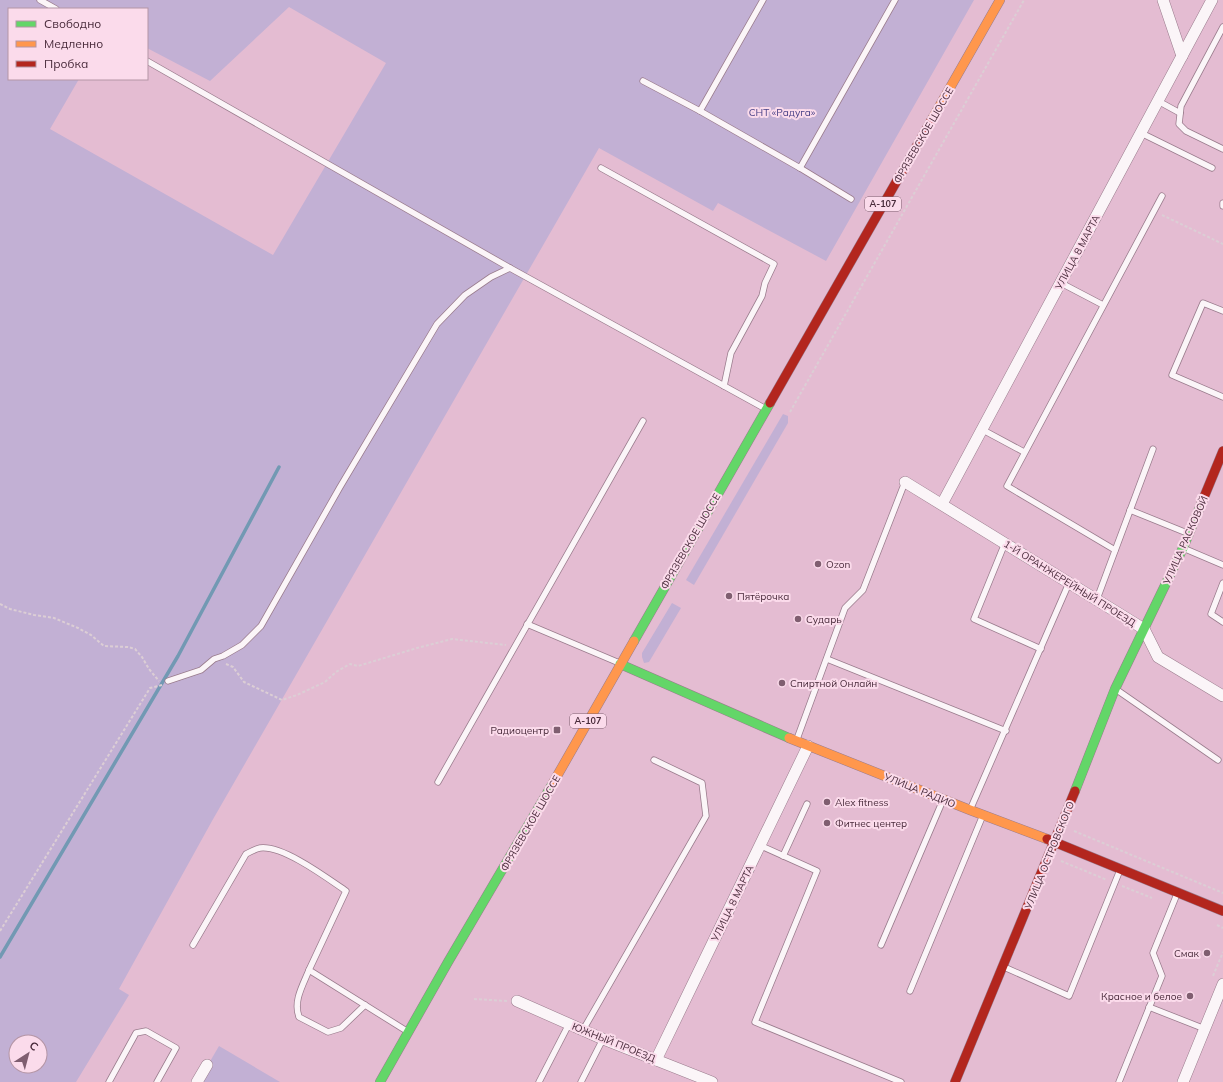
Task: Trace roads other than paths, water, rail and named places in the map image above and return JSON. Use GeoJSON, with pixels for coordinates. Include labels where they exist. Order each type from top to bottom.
{"type":"FeatureCollection","features":[{"type":"Feature","properties":{"kind":"main road","name":"ФРЯЗЕВСКОЕ ШОССЕ"},"geometry":{"type":"LineString","coordinates":[[380,1082],[448,962],[531,822],[1000,0]]}},
{"type":"Feature","properties":{"kind":"main road","name":"УЛИЦА РАСКОВОЙ"},"geometry":{"type":"LineString","coordinates":[[1144,629],[1183,548],[1223,451]]}},
{"type":"Feature","properties":{"kind":"main road","name":"УЛИЦА ОСТРОВСКОГО"},"geometry":{"type":"LineString","coordinates":[[956,1082],[1062,826],[1115,688],[1144,629]]}},
{"type":"Feature","properties":{"kind":"main road","name":"УЛИЦА РАДИО"},"geometry":{"type":"LineString","coordinates":[[620,664],[808,746],[943,800],[1055,842],[1223,911]]}},
{"type":"Feature","properties":{"kind":"street"},"geometry":{"type":"LineString","coordinates":[[1163,0],[1182,56]]}},
{"type":"Feature","properties":{"kind":"street","name":"УЛИЦА 8 МАРТА"},"geometry":{"type":"LineString","coordinates":[[942,504],[1212,0]]}},
{"type":"Feature","properties":{"kind":"street","name":"1-Й ОРАНЖЕРЕЙНЫЙ ПРОЕЗД"},"geometry":{"type":"LineString","coordinates":[[905,482],[1144,629],[1158,657],[1223,696]]}},
{"type":"Feature","properties":{"kind":"street","name":"УЛИЦА 8 МАРТА"},"geometry":{"type":"LineString","coordinates":[[656,1060],[808,746]]}},
{"type":"Feature","properties":{"kind":"street"},"geometry":{"type":"LineString","coordinates":[[1183,1082],[1223,984]]}},
{"type":"Feature","properties":{"kind":"street","name":"ЮЖНЫЙ ПРОЕЗД"},"geometry":{"type":"LineString","coordinates":[[516,1001],[603,1039],[710,1082]]}},
{"type":"Feature","properties":{"kind":"street"},"geometry":{"type":"LineString","coordinates":[[197,1082],[207,1065]]}},
{"type":"Feature","properties":{"kind":"lane"},"geometry":{"type":"LineString","coordinates":[[40,0],[54,8]]}},
{"type":"Feature","properties":{"kind":"lane"},"geometry":{"type":"LineString","coordinates":[[700,112],[763,0]]}},
{"type":"Feature","properties":{"kind":"lane"},"geometry":{"type":"LineString","coordinates":[[800,168],[895,0]]}},
{"type":"Feature","properties":{"kind":"lane"},"geometry":{"type":"LineString","coordinates":[[1223,27],[1181,106],[1179,124],[1186,131],[1223,149]]}},
{"type":"Feature","properties":{"kind":"lane"},"geometry":{"type":"LineString","coordinates":[[148,62],[510,268],[766,409]]}},
{"type":"Feature","properties":{"kind":"lane"},"geometry":{"type":"LineString","coordinates":[[643,81],[800,168],[851,199]]}},
{"type":"Feature","properties":{"kind":"lane"},"geometry":{"type":"LineString","coordinates":[[1158,101],[1180,113]]}},
{"type":"Feature","properties":{"kind":"lane"},"geometry":{"type":"LineString","coordinates":[[1141,133],[1212,168]]}},
{"type":"Feature","properties":{"kind":"lane"},"geometry":{"type":"LineString","coordinates":[[600,168],[774,264],[765,283],[762,296],[731,353],[724,386]]}},
{"type":"Feature","properties":{"kind":"lane"},"geometry":{"type":"LineString","coordinates":[[1115,550],[1006,486],[1162,196]]}},
{"type":"Feature","properties":{"kind":"lane"},"geometry":{"type":"LineString","coordinates":[[168,681],[201,670],[214,659],[223,656],[242,645],[261,626],[340,487],[437,324],[465,295],[491,277],[510,268]]}},
{"type":"Feature","properties":{"kind":"lane"},"geometry":{"type":"LineString","coordinates":[[1061,283],[1103,305]]}},
{"type":"Feature","properties":{"kind":"lane"},"geometry":{"type":"LineString","coordinates":[[1223,311],[1204,303],[1172,375],[1223,397]]}},
{"type":"Feature","properties":{"kind":"lane"},"geometry":{"type":"LineString","coordinates":[[438,782],[643,421]]}},
{"type":"Feature","properties":{"kind":"lane"},"geometry":{"type":"LineString","coordinates":[[983,430],[1024,452]]}},
{"type":"Feature","properties":{"kind":"lane"},"geometry":{"type":"LineString","coordinates":[[1097,599],[1153,449]]}},
{"type":"Feature","properties":{"kind":"lane"},"geometry":{"type":"LineString","coordinates":[[796,741],[845,608],[863,590],[905,482]]}},
{"type":"Feature","properties":{"kind":"lane"},"geometry":{"type":"LineString","coordinates":[[1130,510],[1189,534]]}},
{"type":"Feature","properties":{"kind":"lane"},"geometry":{"type":"LineString","coordinates":[[1004,543],[974,619],[1041,649]]}},
{"type":"Feature","properties":{"kind":"lane"},"geometry":{"type":"LineString","coordinates":[[1183,548],[1223,565]]}},
{"type":"Feature","properties":{"kind":"lane"},"geometry":{"type":"LineString","coordinates":[[970,810],[1006,731],[1069,582]]}},
{"type":"Feature","properties":{"kind":"lane"},"geometry":{"type":"LineString","coordinates":[[1223,583],[1211,614],[1223,622]]}},
{"type":"Feature","properties":{"kind":"lane"},"geometry":{"type":"LineString","coordinates":[[527,624],[620,664]]}},
{"type":"Feature","properties":{"kind":"lane"},"geometry":{"type":"LineString","coordinates":[[826,659],[1006,731]]}},
{"type":"Feature","properties":{"kind":"lane"},"geometry":{"type":"LineString","coordinates":[[1115,688],[1218,760]]}},
{"type":"Feature","properties":{"kind":"lane"},"geometry":{"type":"LineString","coordinates":[[583,1030],[706,816],[702,782],[654,760]]}},
{"type":"Feature","properties":{"kind":"lane"},"geometry":{"type":"LineString","coordinates":[[881,945],[943,800]]}},
{"type":"Feature","properties":{"kind":"lane"},"geometry":{"type":"LineString","coordinates":[[783,856],[807,804]]}},
{"type":"Feature","properties":{"kind":"lane"},"geometry":{"type":"LineString","coordinates":[[910,991],[983,815]]}},
{"type":"Feature","properties":{"kind":"lane"},"geometry":{"type":"LineString","coordinates":[[760,845],[817,871],[755,1022],[901,1082]]}},
{"type":"Feature","properties":{"kind":"lane"},"geometry":{"type":"LineString","coordinates":[[193,945],[246,854],[260,848],[277,850],[309,866],[346,891],[299,994],[296,1009],[299,1017],[328,1032],[341,1028],[365,1005]]}},
{"type":"Feature","properties":{"kind":"lane"},"geometry":{"type":"LineString","coordinates":[[1003,967],[1069,996],[1120,869]]}},
{"type":"Feature","properties":{"kind":"lane"},"geometry":{"type":"LineString","coordinates":[[1119,1082],[1162,976],[1153,953],[1178,892]]}},
{"type":"Feature","properties":{"kind":"lane"},"geometry":{"type":"LineString","coordinates":[[309,970],[408,1031]]}},
{"type":"Feature","properties":{"kind":"lane"},"geometry":{"type":"LineString","coordinates":[[1149,1007],[1205,1029]]}},
{"type":"Feature","properties":{"kind":"lane"},"geometry":{"type":"LineString","coordinates":[[539,1082],[569,1024]]}},
{"type":"Feature","properties":{"kind":"lane"},"geometry":{"type":"LineString","coordinates":[[109,1082],[136,1033],[146,1031],[176,1048],[157,1082]]}},
{"type":"Feature","properties":{"kind":"lane"},"geometry":{"type":"LineString","coordinates":[[581,1082],[603,1039]]}},
{"type":"Feature","properties":{"kind":"waterway"},"geometry":{"type":"LineString","coordinates":[[0,957],[178,656],[279,467]]}},
{"type":"Feature","properties":{"kind":"place","name":"Ozon"},"geometry":{"type":"Point","coordinates":[818,564]}},
{"type":"Feature","properties":{"kind":"place","name":"Пятёрочка"},"geometry":{"type":"Point","coordinates":[729,596]}},
{"type":"Feature","properties":{"kind":"place","name":"Сударь"},"geometry":{"type":"Point","coordinates":[798,619]}},
{"type":"Feature","properties":{"kind":"place","name":"Спиртной Онлайн"},"geometry":{"type":"Point","coordinates":[782,683]}},
{"type":"Feature","properties":{"kind":"place","name":"Радиоцентр"},"geometry":{"type":"Point","coordinates":[557,730]}},
{"type":"Feature","properties":{"kind":"place","name":"Alex fitness"},"geometry":{"type":"Point","coordinates":[827,802]}},
{"type":"Feature","properties":{"kind":"place","name":"Фитнес центер"},"geometry":{"type":"Point","coordinates":[827,823]}},
{"type":"Feature","properties":{"kind":"place","name":"Смак"},"geometry":{"type":"Point","coordinates":[1207,953]}},
{"type":"Feature","properties":{"kind":"place","name":"Красное и белое"},"geometry":{"type":"Point","coordinates":[1190,996]}},
{"type":"Feature","properties":{"kind":"park label","name":"СНТ «Радуга»"},"geometry":{"type":"Point","coordinates":[782,112]}}]}
